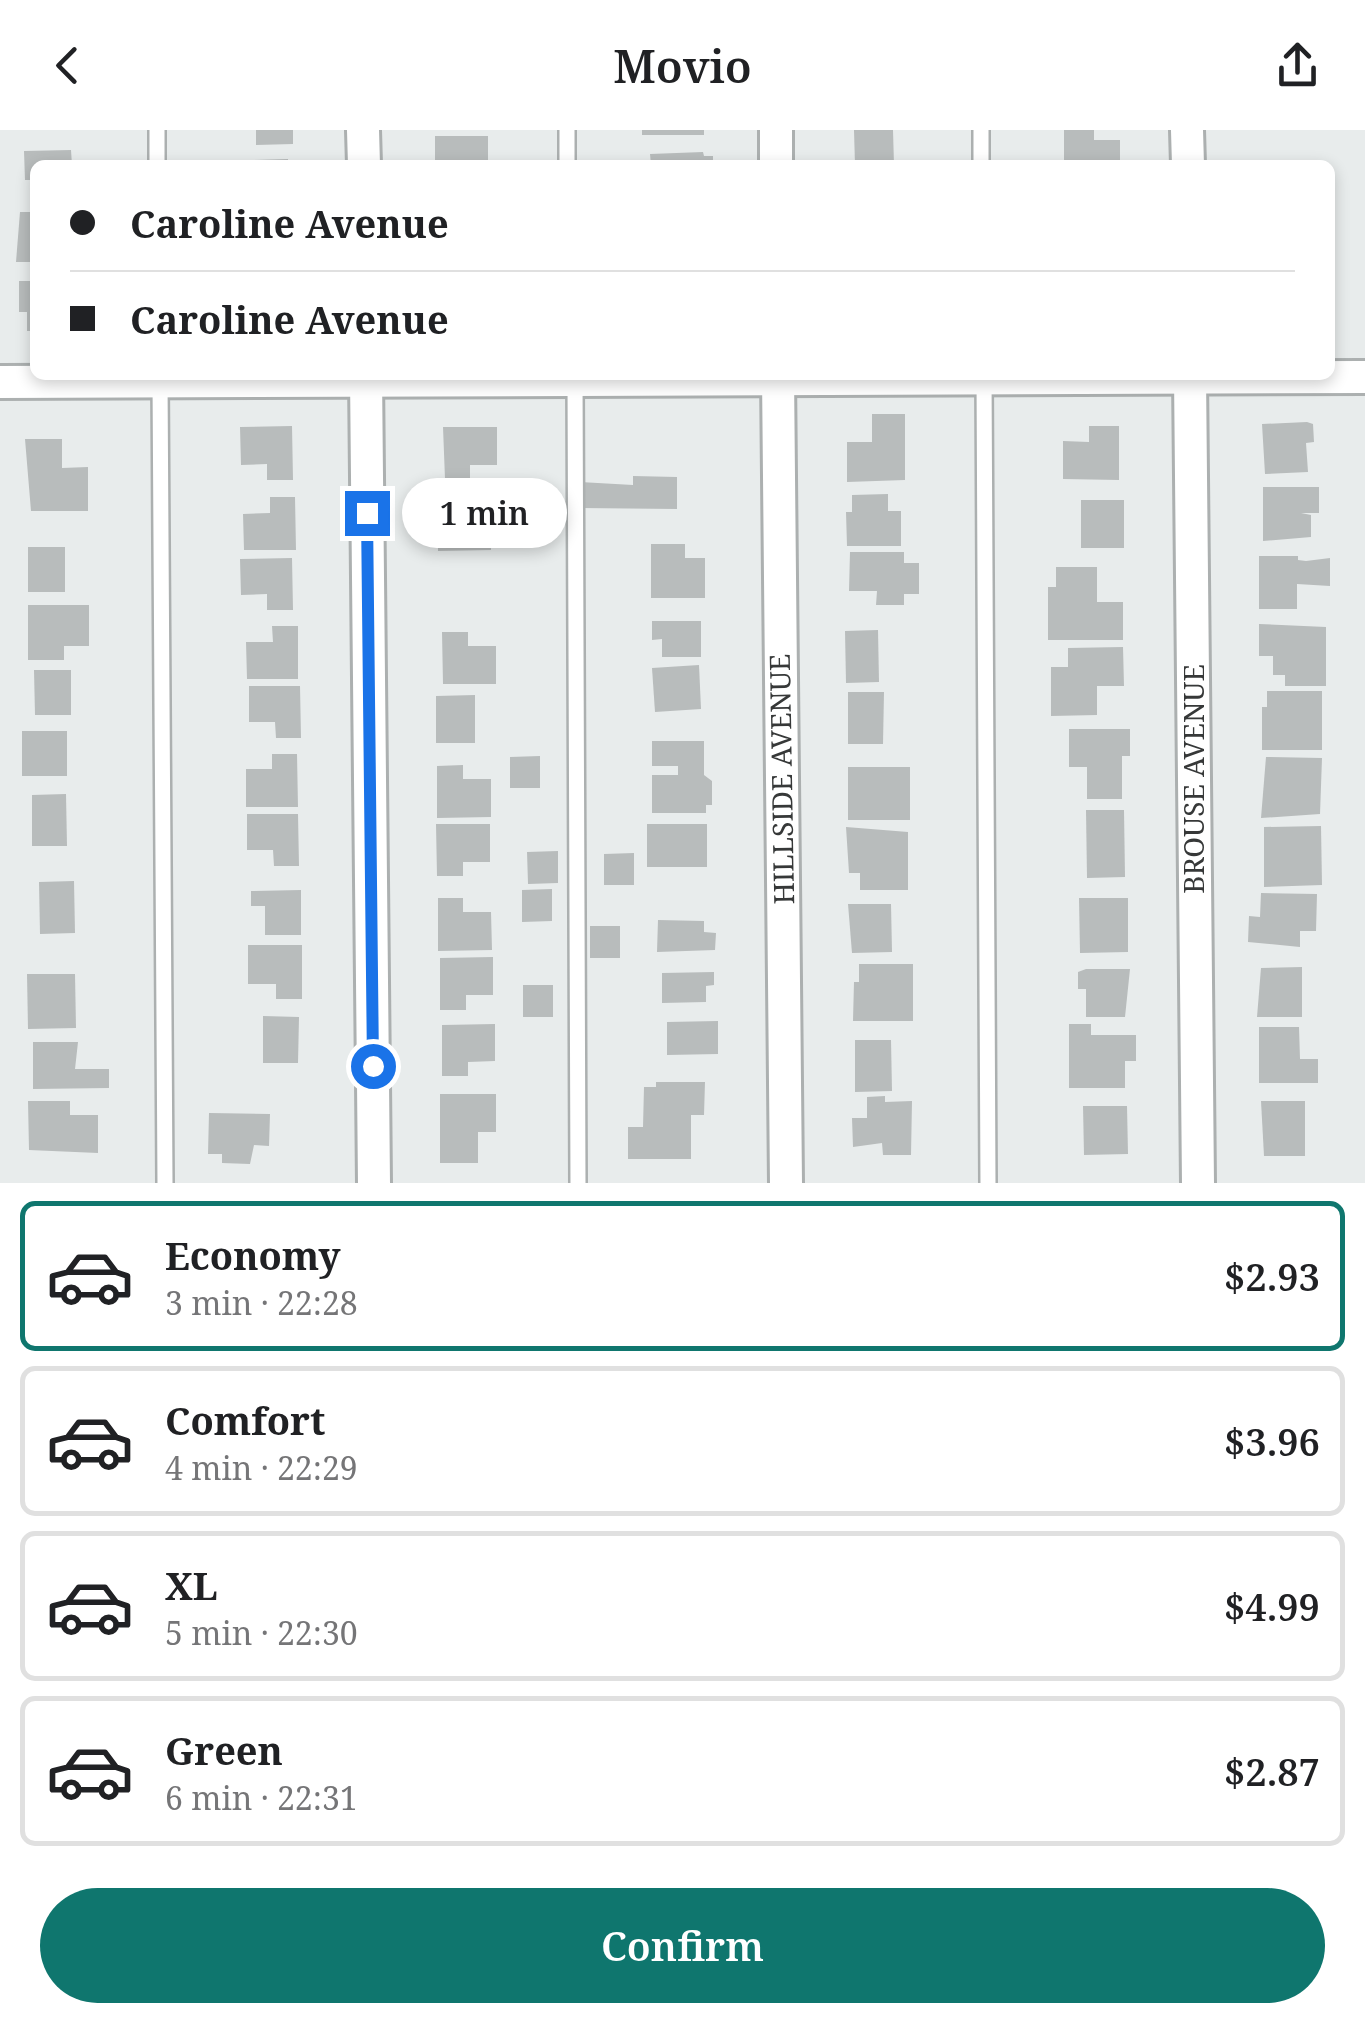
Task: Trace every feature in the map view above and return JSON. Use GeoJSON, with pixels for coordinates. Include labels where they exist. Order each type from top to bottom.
{"type":"FeatureCollection","features":[{"type":"Feature","properties":{"kind":"street"},"geometry":{"type":"LineString","coordinates":[[363,130],[364,160]]}},
{"type":"Feature","properties":{"kind":"street"},"geometry":{"type":"LineString","coordinates":[[776,130],[776,160]]}},
{"type":"Feature","properties":{"kind":"street"},"geometry":{"type":"LineString","coordinates":[[1188,130],[1188,160]]}},
{"type":"Feature","properties":{"kind":"street"},"geometry":{"type":"LineString","coordinates":[[1335,378],[1365,378]]}},
{"type":"Feature","properties":{"kind":"street"},"geometry":{"type":"LineString","coordinates":[[0,382],[80,380]]}},
{"type":"Feature","properties":{"kind":"street"},"geometry":{"type":"LineString","coordinates":[[366,380],[374,1183]]}},
{"type":"Feature","properties":{"kind":"street","name":"HILLSIDE AVENUE"},"geometry":{"type":"LineString","coordinates":[[778,380],[786,1183]]}},
{"type":"Feature","properties":{"kind":"street","name":"BROUSE AVENUE"},"geometry":{"type":"LineString","coordinates":[[1190,380],[1198,1183]]}},
{"type":"Feature","properties":{"kind":"lane"},"geometry":{"type":"LineString","coordinates":[[157,130],[157,160]]}},
{"type":"Feature","properties":{"kind":"lane"},"geometry":{"type":"LineString","coordinates":[[567,130],[567,160]]}},
{"type":"Feature","properties":{"kind":"lane"},"geometry":{"type":"LineString","coordinates":[[981,130],[981,160]]}},
{"type":"Feature","properties":{"kind":"lane"},"geometry":{"type":"LineString","coordinates":[[160,380],[165,1183]]}},
{"type":"Feature","properties":{"kind":"lane"},"geometry":{"type":"LineString","coordinates":[[575,380],[578,1183]]}},
{"type":"Feature","properties":{"kind":"lane"},"geometry":{"type":"LineString","coordinates":[[984,380],[988,1183]]}},
{"type":"Feature","properties":{"kind":"building"},"geometry":{"type":"Polygon","coordinates":[[[256,130],[293,130],[293,144],[256,145],[256,130]]]}},
{"type":"Feature","properties":{"kind":"building"},"geometry":{"type":"Polygon","coordinates":[[[642,130],[704,130],[704,135],[642,135],[642,130]]]}},
{"type":"Feature","properties":{"kind":"building"},"geometry":{"type":"Polygon","coordinates":[[[854,130],[893,130],[894,160],[855,160],[854,130]]]}},
{"type":"Feature","properties":{"kind":"building"},"geometry":{"type":"Polygon","coordinates":[[[1064,130],[1094,130],[1094,140],[1120,140],[1120,160],[1064,160],[1064,130]]]}},
{"type":"Feature","properties":{"kind":"building"},"geometry":{"type":"Polygon","coordinates":[[[435,136],[488,136],[488,160],[435,160],[435,136]]]}},
{"type":"Feature","properties":{"kind":"building"},"geometry":{"type":"Polygon","coordinates":[[[71,150],[72,160],[30,160],[30,180],[25,180],[24,151],[71,150]]]}},
{"type":"Feature","properties":{"kind":"building"},"geometry":{"type":"Polygon","coordinates":[[[703,152],[704,156],[713,156],[713,160],[651,160],[650,154],[703,152]]]}},
{"type":"Feature","properties":{"kind":"building"},"geometry":{"type":"Polygon","coordinates":[[[20,212],[30,212],[30,262],[16,262],[20,212]]]}},
{"type":"Feature","properties":{"kind":"building"},"geometry":{"type":"Polygon","coordinates":[[[19,281],[30,281],[30,331],[27,312],[19,312],[19,281]]]}},
{"type":"Feature","properties":{"kind":"building"},"geometry":{"type":"Polygon","coordinates":[[[872,414],[905,414],[905,480],[847,482],[847,442],[872,442],[872,414]]]}},
{"type":"Feature","properties":{"kind":"building"},"geometry":{"type":"Polygon","coordinates":[[[1262,424],[1313,424],[1314,442],[1306,443],[1308,472],[1265,474],[1262,424]]]}},
{"type":"Feature","properties":{"kind":"building"},"geometry":{"type":"Polygon","coordinates":[[[292,426],[293,480],[267,480],[267,464],[241,465],[240,427],[292,426]]]}},
{"type":"Feature","properties":{"kind":"building"},"geometry":{"type":"Polygon","coordinates":[[[1089,426],[1119,426],[1119,480],[1063,479],[1063,441],[1089,442],[1089,426]]]}},
{"type":"Feature","properties":{"kind":"building"},"geometry":{"type":"Polygon","coordinates":[[[443,427],[497,427],[497,465],[470,465],[470,480],[445,479],[443,427]]]}},
{"type":"Feature","properties":{"kind":"building"},"geometry":{"type":"Polygon","coordinates":[[[25,439],[62,439],[62,468],[88,467],[88,511],[31,511],[25,439]]]}},
{"type":"Feature","properties":{"kind":"building"},"geometry":{"type":"Polygon","coordinates":[[[633,476],[677,477],[677,509],[580,508],[580,482],[633,485],[633,476]]]}},
{"type":"Feature","properties":{"kind":"building"},"geometry":{"type":"Polygon","coordinates":[[[1263,487],[1319,487],[1319,513],[1301,513],[1311,515],[1311,537],[1263,541],[1263,487]]]}},
{"type":"Feature","properties":{"kind":"building"},"geometry":{"type":"Polygon","coordinates":[[[888,494],[888,511],[901,511],[901,546],[847,546],[846,512],[852,512],[852,495],[888,494]]]}},
{"type":"Feature","properties":{"kind":"building"},"geometry":{"type":"Polygon","coordinates":[[[270,497],[295,497],[296,550],[244,550],[243,514],[270,513],[270,497]]]}},
{"type":"Feature","properties":{"kind":"building"},"geometry":{"type":"Polygon","coordinates":[[[438,499],[463,499],[463,513],[491,513],[491,550],[438,551],[438,499]]]}},
{"type":"Feature","properties":{"kind":"building"},"geometry":{"type":"Polygon","coordinates":[[[1081,500],[1124,500],[1124,548],[1081,548],[1081,500]]]}},
{"type":"Feature","properties":{"kind":"building"},"geometry":{"type":"Polygon","coordinates":[[[651,544],[685,544],[685,558],[705,558],[705,598],[651,598],[651,544]]]}},
{"type":"Feature","properties":{"kind":"building"},"geometry":{"type":"Polygon","coordinates":[[[28,547],[65,547],[65,592],[28,592],[28,547]]]}},
{"type":"Feature","properties":{"kind":"building"},"geometry":{"type":"Polygon","coordinates":[[[850,552],[904,552],[904,563],[919,563],[919,594],[904,594],[904,605],[876,605],[877,591],[849,591],[850,552]]]}},
{"type":"Feature","properties":{"kind":"building"},"geometry":{"type":"Polygon","coordinates":[[[1259,556],[1298,556],[1298,560],[1306,561],[1330,558],[1330,586],[1297,584],[1297,609],[1259,609],[1259,556]]]}},
{"type":"Feature","properties":{"kind":"building"},"geometry":{"type":"Polygon","coordinates":[[[292,558],[293,610],[267,610],[267,594],[241,595],[240,559],[292,558]]]}},
{"type":"Feature","properties":{"kind":"building"},"geometry":{"type":"Polygon","coordinates":[[[1056,567],[1097,567],[1097,602],[1123,602],[1123,640],[1048,640],[1048,587],[1056,587],[1056,567]]]}},
{"type":"Feature","properties":{"kind":"building"},"geometry":{"type":"Polygon","coordinates":[[[28,605],[89,605],[89,646],[64,646],[64,660],[28,660],[28,605]]]}},
{"type":"Feature","properties":{"kind":"building"},"geometry":{"type":"Polygon","coordinates":[[[652,621],[701,621],[701,657],[662,657],[662,639],[652,640],[652,621]]]}},
{"type":"Feature","properties":{"kind":"building"},"geometry":{"type":"Polygon","coordinates":[[[1259,624],[1326,627],[1326,686],[1285,686],[1285,675],[1273,675],[1273,656],[1259,656],[1259,624]]]}},
{"type":"Feature","properties":{"kind":"building"},"geometry":{"type":"Polygon","coordinates":[[[272,626],[298,626],[298,679],[247,679],[246,642],[273,642],[272,626]]]}},
{"type":"Feature","properties":{"kind":"building"},"geometry":{"type":"Polygon","coordinates":[[[878,630],[879,682],[846,683],[845,631],[878,630]]]}},
{"type":"Feature","properties":{"kind":"building"},"geometry":{"type":"Polygon","coordinates":[[[442,632],[468,632],[468,646],[496,646],[496,684],[443,684],[442,632]]]}},
{"type":"Feature","properties":{"kind":"building"},"geometry":{"type":"Polygon","coordinates":[[[1123,647],[1124,686],[1097,686],[1097,715],[1051,716],[1051,667],[1068,667],[1068,648],[1123,647]]]}},
{"type":"Feature","properties":{"kind":"building"},"geometry":{"type":"Polygon","coordinates":[[[699,665],[701,709],[655,712],[652,668],[699,665]]]}},
{"type":"Feature","properties":{"kind":"building"},"geometry":{"type":"Polygon","coordinates":[[[34,670],[71,670],[71,715],[35,715],[34,670]]]}},
{"type":"Feature","properties":{"kind":"building"},"geometry":{"type":"Polygon","coordinates":[[[249,686],[300,686],[301,738],[276,738],[275,722],[249,722],[249,686]]]}},
{"type":"Feature","properties":{"kind":"building"},"geometry":{"type":"Polygon","coordinates":[[[1267,691],[1322,691],[1322,750],[1262,750],[1262,707],[1267,707],[1267,691]]]}},
{"type":"Feature","properties":{"kind":"building"},"geometry":{"type":"Polygon","coordinates":[[[848,692],[884,692],[883,744],[848,744],[848,692]]]}},
{"type":"Feature","properties":{"kind":"building"},"geometry":{"type":"Polygon","coordinates":[[[475,695],[475,743],[436,743],[436,696],[475,695]]]}},
{"type":"Feature","properties":{"kind":"building"},"geometry":{"type":"Polygon","coordinates":[[[1069,729],[1130,729],[1130,756],[1122,756],[1122,799],[1087,799],[1087,767],[1069,767],[1069,729]]]}},
{"type":"Feature","properties":{"kind":"building"},"geometry":{"type":"Polygon","coordinates":[[[22,731],[67,731],[67,776],[22,776],[22,731]]]}},
{"type":"Feature","properties":{"kind":"building"},"geometry":{"type":"Polygon","coordinates":[[[652,741],[704,741],[704,775],[712,781],[712,805],[706,805],[706,813],[652,813],[652,775],[678,775],[678,766],[652,766],[652,741]]]}},
{"type":"Feature","properties":{"kind":"building"},"geometry":{"type":"Polygon","coordinates":[[[272,754],[297,754],[298,807],[246,807],[246,769],[272,769],[272,754]]]}},
{"type":"Feature","properties":{"kind":"building"},"geometry":{"type":"Polygon","coordinates":[[[540,756],[540,788],[510,788],[510,757],[540,756]]]}},
{"type":"Feature","properties":{"kind":"building"},"geometry":{"type":"Polygon","coordinates":[[[1266,757],[1322,758],[1320,814],[1261,818],[1266,757]]]}},
{"type":"Feature","properties":{"kind":"building"},"geometry":{"type":"Polygon","coordinates":[[[463,765],[463,779],[491,779],[491,817],[437,818],[437,766],[463,765]]]}},
{"type":"Feature","properties":{"kind":"building"},"geometry":{"type":"Polygon","coordinates":[[[848,767],[910,767],[910,820],[848,820],[848,767]]]}},
{"type":"Feature","properties":{"kind":"building"},"geometry":{"type":"Polygon","coordinates":[[[66,794],[67,846],[32,846],[32,795],[66,794]]]}},
{"type":"Feature","properties":{"kind":"building"},"geometry":{"type":"Polygon","coordinates":[[[1086,810],[1124,810],[1125,877],[1087,878],[1086,810]]]}},
{"type":"Feature","properties":{"kind":"building"},"geometry":{"type":"Polygon","coordinates":[[[247,814],[298,814],[299,866],[274,866],[273,850],[247,850],[247,814]]]}},
{"type":"Feature","properties":{"kind":"building"},"geometry":{"type":"Polygon","coordinates":[[[436,824],[490,824],[490,862],[463,862],[463,876],[437,876],[436,824]]]}},
{"type":"Feature","properties":{"kind":"building"},"geometry":{"type":"Polygon","coordinates":[[[647,824],[707,824],[707,867],[647,867],[647,824]]]}},
{"type":"Feature","properties":{"kind":"building"},"geometry":{"type":"Polygon","coordinates":[[[1321,826],[1322,885],[1264,887],[1264,827],[1321,826]]]}},
{"type":"Feature","properties":{"kind":"building"},"geometry":{"type":"Polygon","coordinates":[[[846,827],[908,832],[908,890],[860,890],[860,873],[849,873],[846,827]]]}},
{"type":"Feature","properties":{"kind":"building"},"geometry":{"type":"Polygon","coordinates":[[[558,851],[558,883],[528,884],[527,852],[558,851]]]}},
{"type":"Feature","properties":{"kind":"building"},"geometry":{"type":"Polygon","coordinates":[[[634,853],[634,885],[604,885],[604,854],[634,853]]]}},
{"type":"Feature","properties":{"kind":"building"},"geometry":{"type":"Polygon","coordinates":[[[74,881],[75,933],[40,934],[39,882],[74,881]]]}},
{"type":"Feature","properties":{"kind":"building"},"geometry":{"type":"Polygon","coordinates":[[[552,889],[552,921],[522,922],[522,890],[552,889]]]}},
{"type":"Feature","properties":{"kind":"building"},"geometry":{"type":"Polygon","coordinates":[[[301,890],[301,935],[265,935],[265,906],[251,906],[251,891],[301,890]]]}},
{"type":"Feature","properties":{"kind":"building"},"geometry":{"type":"Polygon","coordinates":[[[1261,893],[1317,894],[1316,931],[1300,931],[1300,947],[1248,942],[1249,916],[1260,917],[1261,893]]]}},
{"type":"Feature","properties":{"kind":"building"},"geometry":{"type":"Polygon","coordinates":[[[438,898],[463,898],[463,912],[491,912],[492,950],[438,951],[438,898]]]}},
{"type":"Feature","properties":{"kind":"building"},"geometry":{"type":"Polygon","coordinates":[[[1079,898],[1128,898],[1128,952],[1080,953],[1079,898]]]}},
{"type":"Feature","properties":{"kind":"building"},"geometry":{"type":"Polygon","coordinates":[[[848,904],[891,904],[892,952],[852,953],[848,904]]]}},
{"type":"Feature","properties":{"kind":"building"},"geometry":{"type":"Polygon","coordinates":[[[658,920],[704,921],[704,932],[716,933],[715,950],[657,952],[658,920]]]}},
{"type":"Feature","properties":{"kind":"building"},"geometry":{"type":"Polygon","coordinates":[[[590,926],[620,926],[620,958],[590,958],[590,926]]]}},
{"type":"Feature","properties":{"kind":"building"},"geometry":{"type":"Polygon","coordinates":[[[248,945],[302,945],[302,999],[276,999],[276,984],[248,984],[248,945]]]}},
{"type":"Feature","properties":{"kind":"building"},"geometry":{"type":"Polygon","coordinates":[[[493,957],[493,995],[466,995],[466,1010],[440,1010],[440,958],[493,957]]]}},
{"type":"Feature","properties":{"kind":"building"},"geometry":{"type":"Polygon","coordinates":[[[859,964],[913,964],[913,1021],[853,1021],[854,982],[859,982],[859,964]]]}},
{"type":"Feature","properties":{"kind":"building"},"geometry":{"type":"Polygon","coordinates":[[[1302,967],[1302,1017],[1257,1017],[1261,968],[1302,967]]]}},
{"type":"Feature","properties":{"kind":"building"},"geometry":{"type":"Polygon","coordinates":[[[1130,969],[1125,1017],[1086,1017],[1086,989],[1078,989],[1078,972],[1130,969]]]}},
{"type":"Feature","properties":{"kind":"building"},"geometry":{"type":"Polygon","coordinates":[[[714,972],[714,985],[706,986],[706,1002],[662,1003],[662,973],[714,972]]]}},
{"type":"Feature","properties":{"kind":"building"},"geometry":{"type":"Polygon","coordinates":[[[27,974],[75,974],[76,1028],[28,1029],[27,974]]]}},
{"type":"Feature","properties":{"kind":"building"},"geometry":{"type":"Polygon","coordinates":[[[523,985],[553,985],[553,1017],[523,1017],[523,985]]]}},
{"type":"Feature","properties":{"kind":"building"},"geometry":{"type":"Polygon","coordinates":[[[263,1016],[299,1017],[298,1063],[263,1063],[263,1016]]]}},
{"type":"Feature","properties":{"kind":"building"},"geometry":{"type":"Polygon","coordinates":[[[718,1021],[718,1054],[667,1055],[667,1022],[718,1021]]]}},
{"type":"Feature","properties":{"kind":"building"},"geometry":{"type":"Polygon","coordinates":[[[495,1024],[495,1061],[468,1062],[468,1076],[442,1076],[442,1025],[495,1024]]]}},
{"type":"Feature","properties":{"kind":"building"},"geometry":{"type":"Polygon","coordinates":[[[1069,1024],[1091,1024],[1091,1035],[1136,1035],[1136,1061],[1125,1061],[1125,1088],[1069,1088],[1069,1024]]]}},
{"type":"Feature","properties":{"kind":"building"},"geometry":{"type":"Polygon","coordinates":[[[1259,1027],[1299,1027],[1300,1059],[1318,1059],[1318,1083],[1259,1083],[1259,1027]]]}},
{"type":"Feature","properties":{"kind":"building"},"geometry":{"type":"Polygon","coordinates":[[[855,1040],[891,1040],[892,1091],[855,1092],[855,1040]]]}},
{"type":"Feature","properties":{"kind":"building"},"geometry":{"type":"Polygon","coordinates":[[[33,1042],[78,1042],[75,1069],[109,1069],[109,1088],[33,1089],[33,1042]]]}},
{"type":"Feature","properties":{"kind":"building"},"geometry":{"type":"Polygon","coordinates":[[[656,1082],[705,1082],[704,1115],[691,1115],[691,1159],[628,1159],[628,1127],[643,1127],[644,1087],[656,1087],[656,1082]]]}},
{"type":"Feature","properties":{"kind":"building"},"geometry":{"type":"Polygon","coordinates":[[[440,1094],[496,1094],[496,1132],[478,1132],[478,1163],[440,1163],[440,1094]]]}},
{"type":"Feature","properties":{"kind":"building"},"geometry":{"type":"Polygon","coordinates":[[[885,1096],[885,1102],[912,1101],[911,1155],[883,1155],[882,1143],[853,1147],[852,1118],[867,1118],[867,1097],[885,1096]]]}},
{"type":"Feature","properties":{"kind":"building"},"geometry":{"type":"Polygon","coordinates":[[[28,1101],[70,1101],[70,1115],[98,1115],[98,1153],[29,1150],[28,1101]]]}},
{"type":"Feature","properties":{"kind":"building"},"geometry":{"type":"Polygon","coordinates":[[[1261,1101],[1305,1101],[1305,1156],[1264,1156],[1261,1101]]]}},
{"type":"Feature","properties":{"kind":"building"},"geometry":{"type":"Polygon","coordinates":[[[1083,1106],[1127,1106],[1128,1154],[1084,1155],[1083,1106]]]}},
{"type":"Feature","properties":{"kind":"building"},"geometry":{"type":"Polygon","coordinates":[[[209,1113],[270,1114],[269,1146],[254,1145],[250,1164],[222,1163],[222,1154],[208,1154],[209,1113]]]}},
{"type":"Feature","properties":{"kind":"route"},"geometry":{"type":"LineString","coordinates":[[367,513],[373,1066]]}}]}
